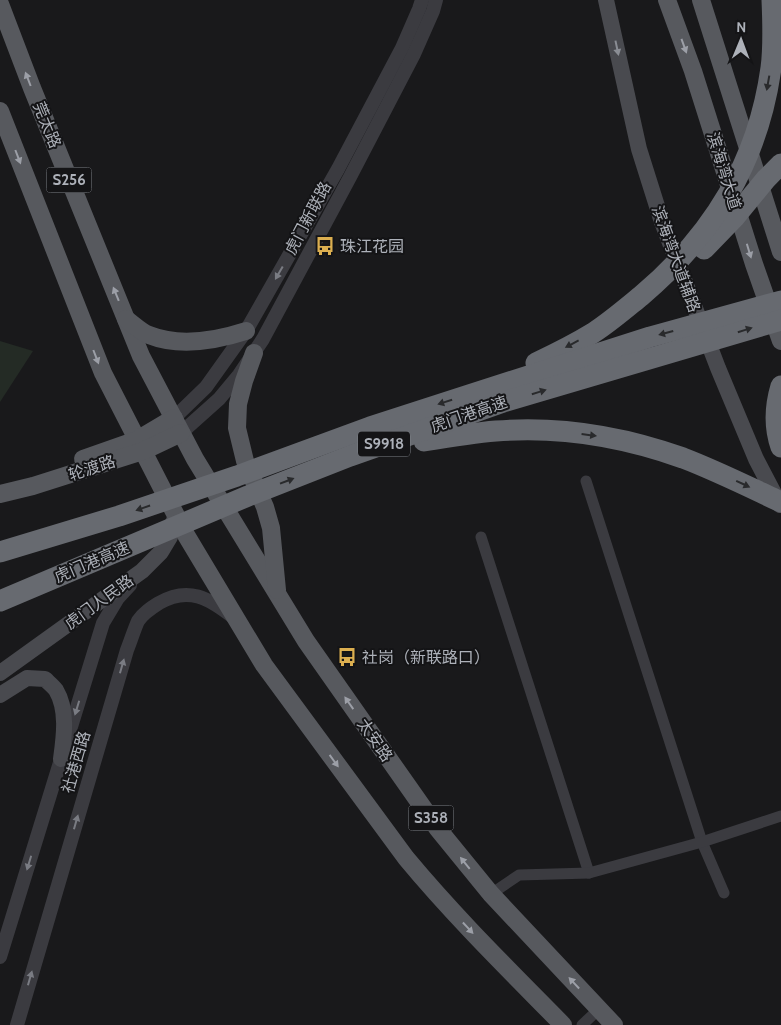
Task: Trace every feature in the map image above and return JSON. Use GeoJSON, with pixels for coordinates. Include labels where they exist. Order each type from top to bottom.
{"type":"FeatureCollection","features":[{"type":"Feature","properties":{"kind":"highway"},"geometry":{"type":"LineString","coordinates":[[592,333],[654,285],[680,260],[703,232],[728,195],[741,171],[755,138],[771,67],[772,0]]}},
{"type":"Feature","properties":{"kind":"highway"},"geometry":{"type":"LineString","coordinates":[[469,394],[538,362],[592,333],[628,313],[665,287],[734,218],[781,164]]}},
{"type":"Feature","properties":{"kind":"highway","name":"虎门港高速"},"geometry":{"type":"LineString","coordinates":[[0,552],[119,516],[237,476],[370,427],[772,297]]}},
{"type":"Feature","properties":{"kind":"highway","name":"虎门港高速"},"geometry":{"type":"LineString","coordinates":[[0,602],[248,496],[350,456],[503,402],[781,320]]}},
{"type":"Feature","properties":{"kind":"highway"},"geometry":{"type":"LineString","coordinates":[[781,386],[777,398],[775,419],[781,447]]}},
{"type":"Feature","properties":{"kind":"highway"},"geometry":{"type":"LineString","coordinates":[[350,456],[450,436],[497,431],[544,430],[592,435],[638,444],[684,459],[781,502]]}},
{"type":"Feature","properties":{"kind":"main road","name":"滨海湾大道辅路"},"geometry":{"type":"LineString","coordinates":[[606,0],[638,149],[662,222],[746,437],[781,507]]}},
{"type":"Feature","properties":{"kind":"main road","name":"滨海湾大道"},"geometry":{"type":"LineString","coordinates":[[667,0],[693,72],[754,264],[772,297],[781,341]]}},
{"type":"Feature","properties":{"kind":"main road","name":"滨海湾大道"},"geometry":{"type":"LineString","coordinates":[[701,0],[781,252]]}},
{"type":"Feature","properties":{"kind":"main road","name":"莞太路"},"geometry":{"type":"LineString","coordinates":[[0,4],[32,88],[141,356],[177,426]]}},
{"type":"Feature","properties":{"kind":"main road","name":"S256"},"geometry":{"type":"LineString","coordinates":[[0,111],[103,373],[140,445]]}},
{"type":"Feature","properties":{"kind":"main road"},"geometry":{"type":"LineString","coordinates":[[126,319],[148,334],[174,341],[203,341],[225,338],[246,331]]}},
{"type":"Feature","properties":{"kind":"main road"},"geometry":{"type":"LineString","coordinates":[[254,353],[238,404],[237,428],[245,461],[265,507],[271,528],[276,586],[280,598]]}},
{"type":"Feature","properties":{"kind":"main road","name":"轮渡路"},"geometry":{"type":"LineString","coordinates":[[0,494],[33,486],[140,445],[177,426]]}},
{"type":"Feature","properties":{"kind":"main road","name":"太安路"},"geometry":{"type":"LineString","coordinates":[[177,426],[195,459],[306,641],[438,829],[491,894],[605,1019]]}},
{"type":"Feature","properties":{"kind":"main road","name":"轮渡路"},"geometry":{"type":"LineString","coordinates":[[0,487],[140,445]]}},
{"type":"Feature","properties":{"kind":"main road","name":"S358"},"geometry":{"type":"LineString","coordinates":[[140,445],[186,535],[264,665],[406,858],[472,932],[563,1025]]}},
{"type":"Feature","properties":{"kind":"main road","name":"虎门人民路"},"geometry":{"type":"LineString","coordinates":[[0,673],[142,571],[161,552],[170,537],[174,512]]}},
{"type":"Feature","properties":{"kind":"main road"},"geometry":{"type":"LineString","coordinates":[[0,695],[27,678],[45,679],[56,689],[63,709],[64,735],[61,759]]}},
{"type":"Feature","properties":{"kind":"street","name":"虎门新联路"},"geometry":{"type":"LineString","coordinates":[[177,426],[246,331],[342,161],[402,48],[422,0]]}},
{"type":"Feature","properties":{"kind":"street","name":"虎门新联路"},"geometry":{"type":"LineString","coordinates":[[177,426],[219,399],[240,375],[263,339],[414,54],[436,0]]}},
{"type":"Feature","properties":{"kind":"street"},"geometry":{"type":"LineString","coordinates":[[586,481],[702,842],[724,893]]}},
{"type":"Feature","properties":{"kind":"street"},"geometry":{"type":"LineString","coordinates":[[481,537],[589,873]]}},
{"type":"Feature","properties":{"kind":"street","name":"社港西路"},"geometry":{"type":"LineString","coordinates":[[0,957],[103,622],[118,598],[142,571]]}},
{"type":"Feature","properties":{"kind":"street","name":"社港西路"},"geometry":{"type":"LineString","coordinates":[[16,1025],[127,650],[139,619],[150,608],[166,598],[184,594],[203,597],[222,608],[238,621]]}},
{"type":"Feature","properties":{"kind":"street"},"geometry":{"type":"LineString","coordinates":[[491,894],[520,875],[589,873],[702,842],[781,816]]}},
{"type":"Feature","properties":{"kind":"street"},"geometry":{"type":"LineString","coordinates":[[582,1025],[605,1019]]}},
{"type":"Feature","properties":{"kind":"shaded area"},"geometry":{"type":"Polygon","coordinates":[[[0,341],[33,351],[0,402],[0,341]]]}},
{"type":"Feature","properties":{"kind":"place","name":"珠江花园"},"geometry":{"type":"Point","coordinates":[325,246]}},
{"type":"Feature","properties":{"kind":"place","name":"社岗（新联路口）"},"geometry":{"type":"Point","coordinates":[347,657]}}]}
